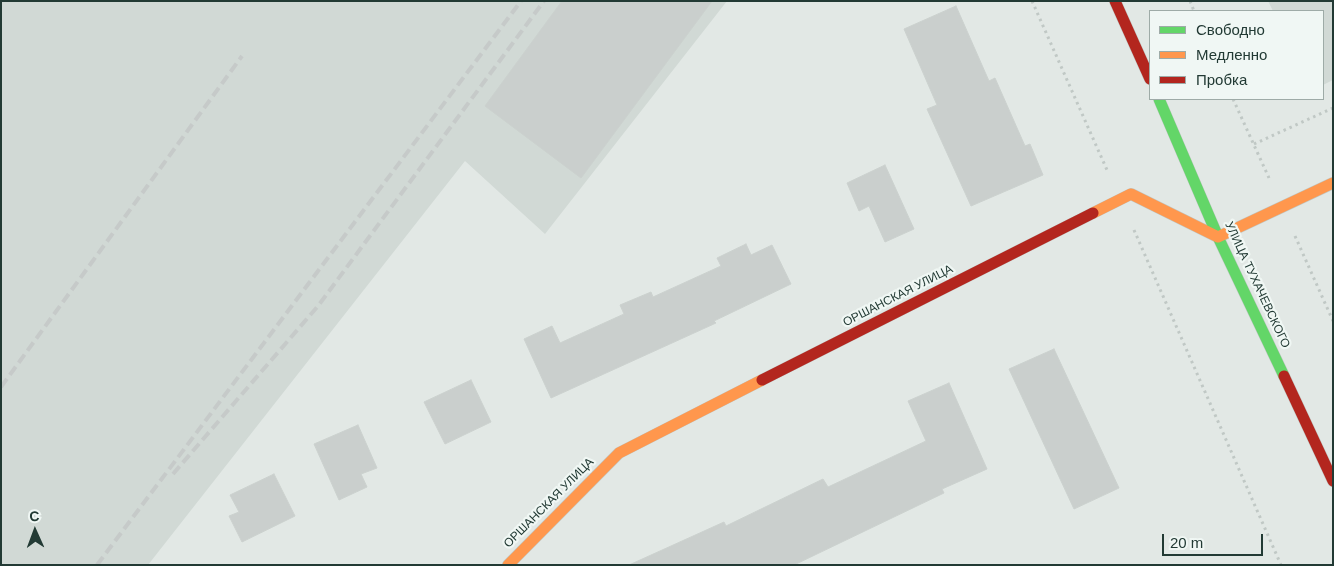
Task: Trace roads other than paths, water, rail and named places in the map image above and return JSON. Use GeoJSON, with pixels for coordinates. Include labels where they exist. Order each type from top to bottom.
{"type":"FeatureCollection","features":[{"type":"Feature","properties":{"kind":"street"},"geometry":{"type":"LineString","coordinates":[[1116,1],[1149,78]]}},
{"type":"Feature","properties":{"kind":"street","name":"УЛИЦА ТУХАЧЕВСКОГО"},"geometry":{"type":"LineString","coordinates":[[1159,100],[1218,237],[1333,481]]}},
{"type":"Feature","properties":{"kind":"street"},"geometry":{"type":"LineString","coordinates":[[1218,237],[1333,183]]}},
{"type":"Feature","properties":{"kind":"street","name":"ОРШАНСКАЯ УЛИЦА"},"geometry":{"type":"LineString","coordinates":[[508,565],[619,452],[1130,194],[1218,237]]}},
{"type":"Feature","properties":{"kind":"railway"},"geometry":{"type":"LineString","coordinates":[[97,565],[521,1]]}},
{"type":"Feature","properties":{"kind":"railway"},"geometry":{"type":"LineString","coordinates":[[173,474],[318,306],[544,1]]}},
{"type":"Feature","properties":{"kind":"railway"},"geometry":{"type":"LineString","coordinates":[[1,387],[242,56]]}}]}
